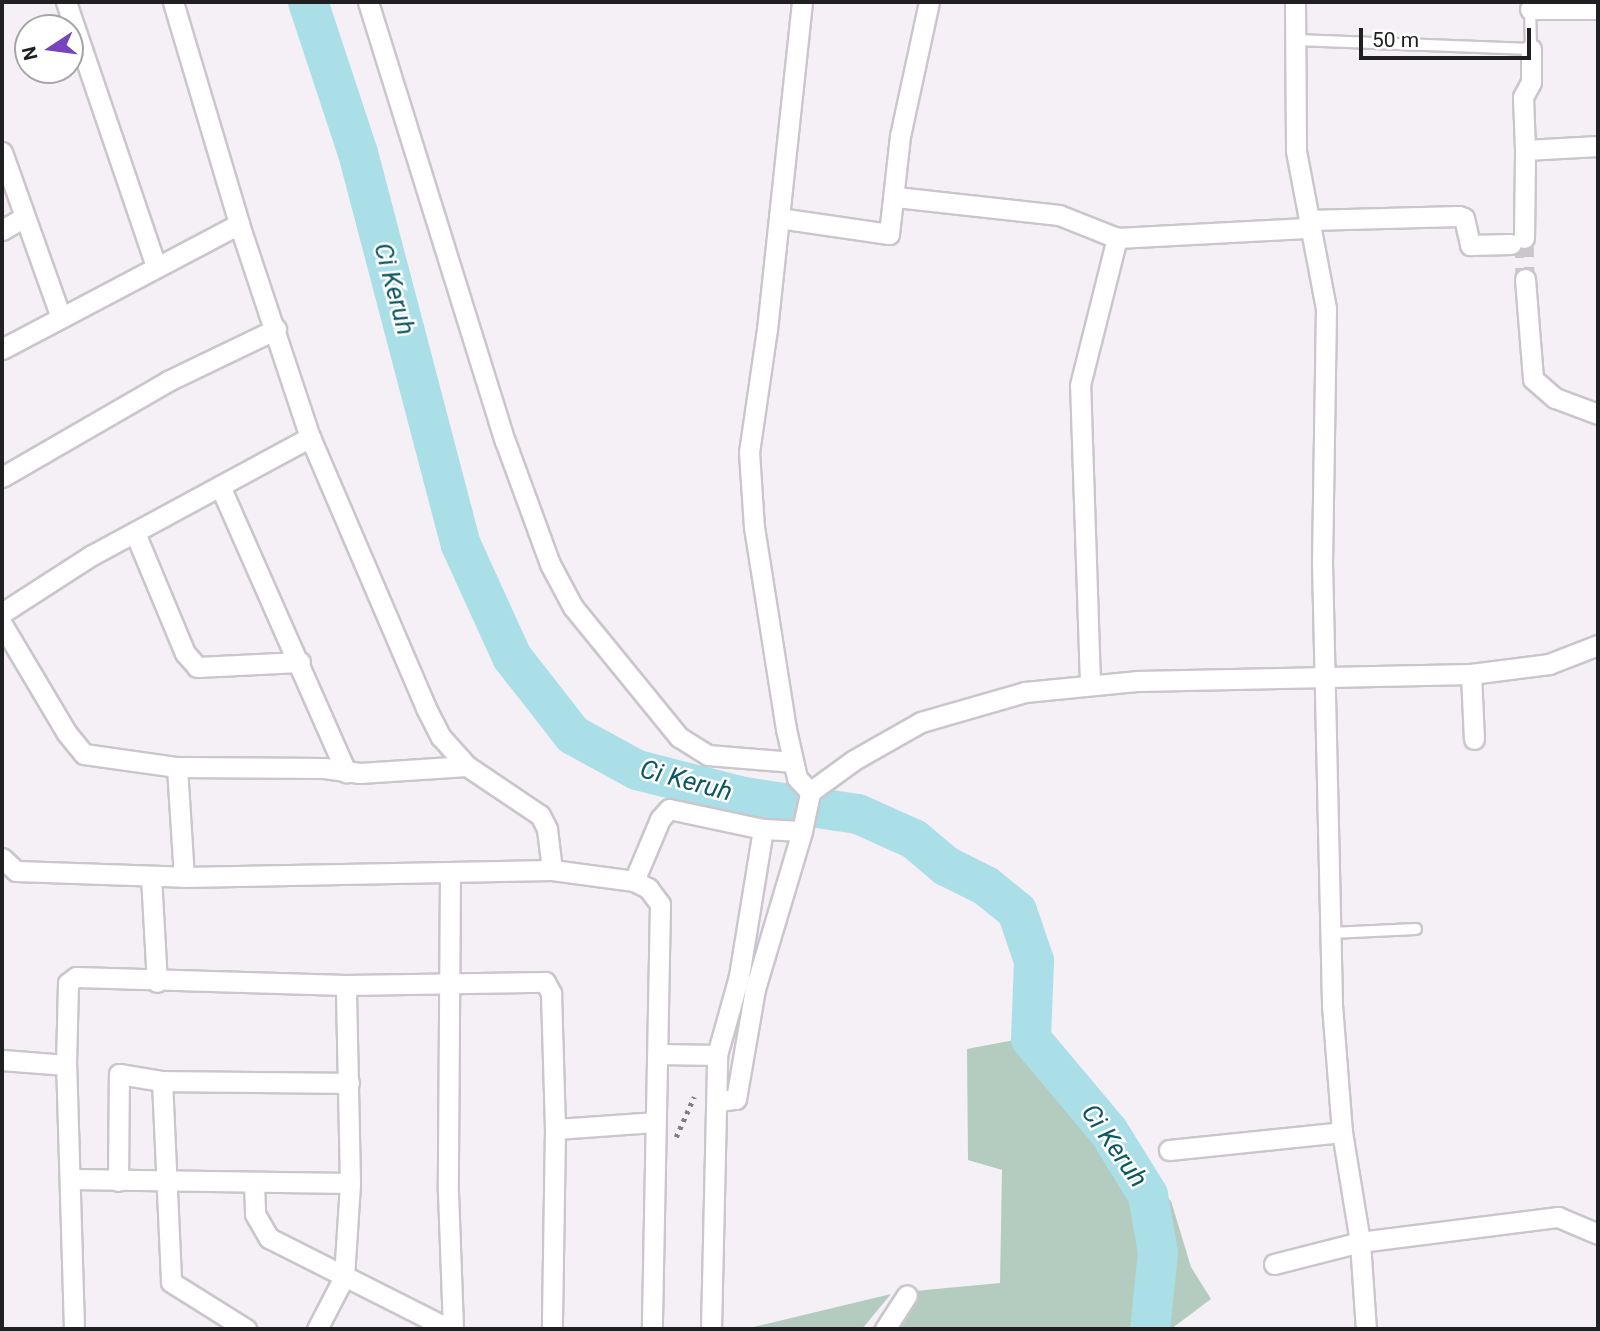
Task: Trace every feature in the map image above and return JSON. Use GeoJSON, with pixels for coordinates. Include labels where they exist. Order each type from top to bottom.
{"type":"FeatureCollection","features":[{"type":"Feature","properties":{"kind":"street"},"geometry":{"type":"LineString","coordinates":[[65,2],[156,267]]}},
{"type":"Feature","properties":{"kind":"street"},"geometry":{"type":"LineString","coordinates":[[173,2],[239,224],[310,437],[426,708],[441,737],[467,766],[540,814],[547,829],[552,870]]}},
{"type":"Feature","properties":{"kind":"street"},"geometry":{"type":"LineString","coordinates":[[368,2],[505,441],[550,564],[573,607],[679,737],[708,755],[793,762]]}},
{"type":"Feature","properties":{"kind":"street"},"geometry":{"type":"LineString","coordinates":[[802,2],[779,218],[749,452],[754,527],[793,762],[801,784],[811,796]]}},
{"type":"Feature","properties":{"kind":"street"},"geometry":{"type":"LineString","coordinates":[[779,218],[889,234],[896,197],[900,136],[929,2]]}},
{"type":"Feature","properties":{"kind":"street"},"geometry":{"type":"LineString","coordinates":[[1295,2],[1296,151],[1326,309],[1323,678],[1331,933],[1342,1132],[1360,1242],[1366,1329]]}},
{"type":"Feature","properties":{"kind":"street"},"geometry":{"type":"LineString","coordinates":[[1530,5],[1598,9]]}},
{"type":"Feature","properties":{"kind":"street"},"geometry":{"type":"LineString","coordinates":[[896,197],[1059,215],[1117,238],[1459,216],[1464,218],[1470,245],[1517,241],[1525,150],[1522,97],[1531,82],[1531,49]]}},
{"type":"Feature","properties":{"kind":"street"},"geometry":{"type":"LineString","coordinates":[[1525,150],[1598,146]]}},
{"type":"Feature","properties":{"kind":"street"},"geometry":{"type":"LineString","coordinates":[[2,152],[23,218],[61,318]]}},
{"type":"Feature","properties":{"kind":"street"},"geometry":{"type":"LineString","coordinates":[[2,230],[23,218]]}},
{"type":"Feature","properties":{"kind":"street"},"geometry":{"type":"LineString","coordinates":[[2,349],[239,224]]}},
{"type":"Feature","properties":{"kind":"street"},"geometry":{"type":"LineString","coordinates":[[1091,675],[1080,385],[1117,238]]}},
{"type":"Feature","properties":{"kind":"street"},"geometry":{"type":"LineString","coordinates":[[1525,279],[1532,379],[1555,398],[1598,414]]}},
{"type":"Feature","properties":{"kind":"street"},"geometry":{"type":"LineString","coordinates":[[2,477],[168,381],[276,329]]}},
{"type":"Feature","properties":{"kind":"street"},"geometry":{"type":"LineString","coordinates":[[2,613],[135,533],[310,437]]}},
{"type":"Feature","properties":{"kind":"street"},"geometry":{"type":"LineString","coordinates":[[220,486],[300,662],[346,772]]}},
{"type":"Feature","properties":{"kind":"street"},"geometry":{"type":"LineString","coordinates":[[135,533],[185,653],[197,667],[300,662]]}},
{"type":"Feature","properties":{"kind":"street"},"geometry":{"type":"LineString","coordinates":[[2,624],[78,751],[114,761],[177,767],[324,768],[346,772],[467,766]]}},
{"type":"Feature","properties":{"kind":"street"},"geometry":{"type":"LineString","coordinates":[[711,1329],[725,1100],[811,796],[854,760],[921,722],[1091,675],[1323,678],[1471,674],[1549,664],[1598,645]]}},
{"type":"Feature","properties":{"kind":"street"},"geometry":{"type":"LineString","coordinates":[[1471,674],[1475,739]]}},
{"type":"Feature","properties":{"kind":"street"},"geometry":{"type":"LineString","coordinates":[[177,767],[184,877]]}},
{"type":"Feature","properties":{"kind":"street"},"geometry":{"type":"LineString","coordinates":[[634,881],[660,819],[669,809],[763,829],[802,829]]}},
{"type":"Feature","properties":{"kind":"street"},"geometry":{"type":"LineString","coordinates":[[725,1100],[717,1055],[738,976],[763,829]]}},
{"type":"Feature","properties":{"kind":"street"},"geometry":{"type":"LineString","coordinates":[[2,858],[16,870],[184,877],[552,870],[634,881],[648,888],[660,904],[652,1329]]}},
{"type":"Feature","properties":{"kind":"street"},"geometry":{"type":"LineString","coordinates":[[254,1182],[255,1214],[269,1238],[451,1329],[448,1192],[450,874]]}},
{"type":"Feature","properties":{"kind":"street"},"geometry":{"type":"LineString","coordinates":[[150,876],[157,982]]}},
{"type":"Feature","properties":{"kind":"street"},"geometry":{"type":"LineString","coordinates":[[74,1329],[65,1065],[71,978],[346,985],[545,982],[551,993],[555,1129],[552,1329]]}},
{"type":"Feature","properties":{"kind":"street"},"geometry":{"type":"LineString","coordinates":[[317,1329],[344,1277],[350,1183],[346,985]]}},
{"type":"Feature","properties":{"kind":"street"},"geometry":{"type":"LineString","coordinates":[[658,1054],[717,1055]]}},
{"type":"Feature","properties":{"kind":"street"},"geometry":{"type":"LineString","coordinates":[[2,1060],[65,1065]]}},
{"type":"Feature","properties":{"kind":"street"},"geometry":{"type":"LineString","coordinates":[[118,1181],[119,1074],[162,1081],[349,1083]]}},
{"type":"Feature","properties":{"kind":"street"},"geometry":{"type":"LineString","coordinates":[[162,1081],[164,1180],[171,1282],[246,1329]]}},
{"type":"Feature","properties":{"kind":"street"},"geometry":{"type":"LineString","coordinates":[[555,1129],[655,1122]]}},
{"type":"Feature","properties":{"kind":"street"},"geometry":{"type":"LineString","coordinates":[[1169,1150],[1342,1132]]}},
{"type":"Feature","properties":{"kind":"street"},"geometry":{"type":"LineString","coordinates":[[70,1179],[350,1183]]}},
{"type":"Feature","properties":{"kind":"street"},"geometry":{"type":"LineString","coordinates":[[1274,1264],[1360,1242],[1558,1217],[1598,1234]]}},
{"type":"Feature","properties":{"kind":"street"},"geometry":{"type":"LineString","coordinates":[[885,1329],[907,1295]]}},
{"type":"Feature","properties":{"kind":"lane"},"geometry":{"type":"LineString","coordinates":[[1296,40],[1531,49],[1530,5]]}},
{"type":"Feature","properties":{"kind":"lane"},"geometry":{"type":"LineString","coordinates":[[1331,933],[1416,929]]}},
{"type":"Feature","properties":{"kind":"path"},"geometry":{"type":"LineString","coordinates":[[656,1152],[678,1135],[697,1091]]}},
{"type":"Feature","properties":{"kind":"green space"},"geometry":{"type":"Polygon","coordinates":[[[1050,1033],[1123,1155],[1171,1201],[1191,1267],[1211,1299],[1171,1329],[871,1329],[904,1292],[1000,1283],[1002,1170],[968,1160],[967,1049],[1050,1033]]]}},
{"type":"Feature","properties":{"kind":"green space"},"geometry":{"type":"Polygon","coordinates":[[[891,1294],[862,1329],[745,1329],[891,1294]]]}},
{"type":"Feature","properties":{"kind":"waterway","name":"Ci Keruh"},"geometry":{"type":"LineString","coordinates":[[308,2],[358,153],[461,545],[512,657],[573,735],[637,770],[744,797],[858,814],[914,839],[946,866],[986,886],[1017,911],[1034,961],[1031,1039],[1109,1132],[1148,1195],[1158,1253],[1150,1329]]}},
{"type":"Feature","properties":{"kind":"tunnel"},"geometry":{"type":"LineString","coordinates":[[1524,238],[1525,279]]}}]}
